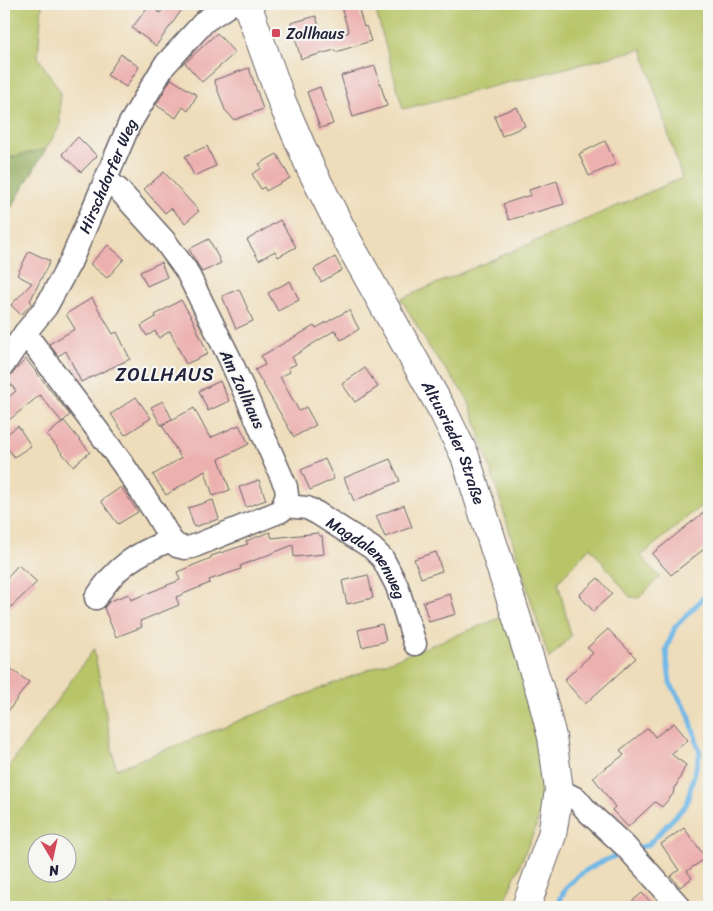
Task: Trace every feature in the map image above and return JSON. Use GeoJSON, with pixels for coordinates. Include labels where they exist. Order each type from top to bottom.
{"type":"FeatureCollection","features":[{"type":"Feature","properties":{"kind":"main road","name":"Altusrieder Straße"},"geometry":{"type":"LineString","coordinates":[[247,4],[282,102],[312,169],[346,238],[444,413],[465,456],[541,694],[552,737],[559,790],[552,835],[526,907]]}},
{"type":"Feature","properties":{"kind":"street","name":"Hirschdorfer Weg"},"geometry":{"type":"LineString","coordinates":[[4,364],[46,307],[59,285],[129,125],[164,66],[205,22],[231,4]]}},
{"type":"Feature","properties":{"kind":"street","name":"Am Zollhaus"},"geometry":{"type":"LineString","coordinates":[[106,180],[118,188],[164,240],[186,270],[230,359],[272,452],[286,487],[285,506]]}},
{"type":"Feature","properties":{"kind":"street"},"geometry":{"type":"LineString","coordinates":[[25,333],[122,462],[171,540],[177,546],[192,547],[273,516],[282,511],[285,506]]}},
{"type":"Feature","properties":{"kind":"street","name":"Magdalenenweg"},"geometry":{"type":"LineString","coordinates":[[285,506],[306,508],[317,513],[372,548],[382,559],[397,586],[415,644]]}},
{"type":"Feature","properties":{"kind":"street"},"geometry":{"type":"LineString","coordinates":[[96,598],[106,582],[121,566],[148,548],[171,540]]}},
{"type":"Feature","properties":{"kind":"street"},"geometry":{"type":"LineString","coordinates":[[559,790],[577,799],[587,811],[625,846],[680,907]]}},
{"type":"Feature","properties":{"kind":"green space"},"geometry":{"type":"Polygon","coordinates":[[[4,4],[42,4],[38,57],[60,91],[60,126],[46,149],[4,159],[4,4]]]}},
{"type":"Feature","properties":{"kind":"green space"},"geometry":{"type":"Polygon","coordinates":[[[374,4],[709,4],[709,499],[641,556],[660,577],[639,598],[630,597],[590,547],[558,582],[571,636],[549,659],[467,398],[431,350],[401,299],[682,178],[642,49],[403,109],[374,4]]]}},
{"type":"Feature","properties":{"kind":"green space"},"geometry":{"type":"Polygon","coordinates":[[[46,149],[4,220],[4,159],[46,149]]]}},
{"type":"Feature","properties":{"kind":"green space"},"geometry":{"type":"Polygon","coordinates":[[[505,616],[538,731],[543,763],[544,792],[536,827],[502,907],[4,907],[4,773],[94,649],[116,769],[505,616]]]}},
{"type":"Feature","properties":{"kind":"building"},"geometry":{"type":"Polygon","coordinates":[[[167,4],[186,4],[156,46],[132,28],[149,5],[160,13],[167,4]]]}},
{"type":"Feature","properties":{"kind":"building"},"geometry":{"type":"Polygon","coordinates":[[[340,4],[357,4],[364,27],[366,26],[371,41],[336,52],[335,50],[301,59],[291,23],[316,16],[323,40],[349,32],[340,4]]]}},
{"type":"Feature","properties":{"kind":"building"},"geometry":{"type":"Polygon","coordinates":[[[217,33],[235,53],[202,82],[185,63],[217,33]]]}},
{"type":"Feature","properties":{"kind":"building"},"geometry":{"type":"Polygon","coordinates":[[[121,54],[139,67],[126,87],[107,75],[121,54]]]}},
{"type":"Feature","properties":{"kind":"building"},"geometry":{"type":"Polygon","coordinates":[[[375,66],[387,106],[353,117],[341,76],[375,66]]]}},
{"type":"Feature","properties":{"kind":"building"},"geometry":{"type":"Polygon","coordinates":[[[249,68],[263,109],[234,120],[225,110],[214,80],[249,68]]]}},
{"type":"Feature","properties":{"kind":"building"},"geometry":{"type":"Polygon","coordinates":[[[171,79],[197,95],[188,111],[183,107],[176,118],[156,105],[171,79]]]}},
{"type":"Feature","properties":{"kind":"building"},"geometry":{"type":"Polygon","coordinates":[[[320,87],[333,124],[320,128],[307,92],[320,87]]]}},
{"type":"Feature","properties":{"kind":"building"},"geometry":{"type":"Polygon","coordinates":[[[517,107],[525,126],[502,136],[494,116],[517,107]]]}},
{"type":"Feature","properties":{"kind":"building"},"geometry":{"type":"Polygon","coordinates":[[[78,137],[97,156],[81,172],[62,154],[78,137]]]}},
{"type":"Feature","properties":{"kind":"building"},"geometry":{"type":"Polygon","coordinates":[[[605,141],[616,164],[589,176],[579,154],[605,141]]]}},
{"type":"Feature","properties":{"kind":"building"},"geometry":{"type":"Polygon","coordinates":[[[207,146],[216,166],[194,176],[185,156],[207,146]]]}},
{"type":"Feature","properties":{"kind":"building"},"geometry":{"type":"Polygon","coordinates":[[[277,154],[290,178],[266,191],[264,187],[261,189],[252,174],[262,168],[259,164],[277,154]]]}},
{"type":"Feature","properties":{"kind":"building"},"geometry":{"type":"Polygon","coordinates":[[[164,172],[199,211],[185,223],[171,208],[165,213],[144,189],[164,172]]]}},
{"type":"Feature","properties":{"kind":"building"},"geometry":{"type":"Polygon","coordinates":[[[557,181],[564,204],[509,220],[503,204],[531,195],[529,190],[557,181]]]}},
{"type":"Feature","properties":{"kind":"building"},"geometry":{"type":"Polygon","coordinates":[[[280,220],[296,247],[278,257],[275,251],[259,260],[247,240],[280,220]]]}},
{"type":"Feature","properties":{"kind":"building"},"geometry":{"type":"Polygon","coordinates":[[[209,239],[221,263],[202,272],[189,249],[209,239]]]}},
{"type":"Feature","properties":{"kind":"building"},"geometry":{"type":"Polygon","coordinates":[[[108,245],[124,259],[107,278],[90,264],[108,245]]]}},
{"type":"Feature","properties":{"kind":"building"},"geometry":{"type":"Polygon","coordinates":[[[29,251],[50,261],[30,301],[32,303],[21,315],[11,305],[32,283],[17,275],[29,251]]]}},
{"type":"Feature","properties":{"kind":"building"},"geometry":{"type":"Polygon","coordinates":[[[335,257],[342,270],[321,282],[314,269],[335,257]]]}},
{"type":"Feature","properties":{"kind":"building"},"geometry":{"type":"Polygon","coordinates":[[[161,262],[167,277],[147,286],[140,272],[161,262]]]}},
{"type":"Feature","properties":{"kind":"building"},"geometry":{"type":"Polygon","coordinates":[[[290,281],[299,300],[278,311],[268,293],[290,281]]]}},
{"type":"Feature","properties":{"kind":"building"},"geometry":{"type":"Polygon","coordinates":[[[239,289],[253,321],[236,329],[222,296],[239,289]]]}},
{"type":"Feature","properties":{"kind":"building"},"geometry":{"type":"Polygon","coordinates":[[[92,298],[113,334],[117,332],[130,359],[81,382],[66,351],[58,356],[49,344],[75,329],[66,314],[92,298]]]}},
{"type":"Feature","properties":{"kind":"building"},"geometry":{"type":"Polygon","coordinates":[[[181,300],[192,318],[208,354],[186,364],[170,331],[159,338],[155,331],[147,336],[141,326],[156,317],[155,315],[181,300]]]}},
{"type":"Feature","properties":{"kind":"building"},"geometry":{"type":"Polygon","coordinates":[[[349,310],[359,329],[341,340],[335,330],[292,357],[296,364],[288,368],[290,372],[280,377],[299,411],[306,407],[316,425],[294,437],[255,370],[265,365],[261,356],[314,326],[316,328],[349,310]]]}},
{"type":"Feature","properties":{"kind":"building"},"geometry":{"type":"Polygon","coordinates":[[[26,359],[70,415],[62,422],[40,395],[4,424],[4,401],[16,391],[5,377],[10,376],[26,359]]]}},
{"type":"Feature","properties":{"kind":"building"},"geometry":{"type":"Polygon","coordinates":[[[365,368],[378,387],[355,402],[342,384],[365,368]]]}},
{"type":"Feature","properties":{"kind":"building"},"geometry":{"type":"Polygon","coordinates":[[[220,381],[229,401],[208,411],[199,391],[220,381]]]}},
{"type":"Feature","properties":{"kind":"building"},"geometry":{"type":"Polygon","coordinates":[[[136,397],[151,418],[125,435],[111,414],[136,397]]]}},
{"type":"Feature","properties":{"kind":"building"},"geometry":{"type":"Polygon","coordinates":[[[163,401],[172,419],[161,425],[151,407],[163,401]]]}},
{"type":"Feature","properties":{"kind":"building"},"geometry":{"type":"Polygon","coordinates":[[[194,408],[210,438],[239,425],[249,444],[219,459],[230,490],[213,496],[205,471],[166,495],[153,475],[181,458],[162,425],[194,408]]]}},
{"type":"Feature","properties":{"kind":"building"},"geometry":{"type":"Polygon","coordinates":[[[64,421],[90,452],[73,466],[47,435],[64,421]]]}},
{"type":"Feature","properties":{"kind":"building"},"geometry":{"type":"Polygon","coordinates":[[[18,426],[31,446],[14,457],[4,443],[4,436],[18,426]]]}},
{"type":"Feature","properties":{"kind":"building"},"geometry":{"type":"Polygon","coordinates":[[[325,459],[334,479],[310,490],[301,470],[325,459]]]}},
{"type":"Feature","properties":{"kind":"building"},"geometry":{"type":"Polygon","coordinates":[[[390,459],[400,481],[354,501],[344,478],[390,459]]]}},
{"type":"Feature","properties":{"kind":"building"},"geometry":{"type":"Polygon","coordinates":[[[259,480],[266,500],[246,507],[239,487],[259,480]]]}},
{"type":"Feature","properties":{"kind":"building"},"geometry":{"type":"Polygon","coordinates":[[[121,487],[138,512],[118,524],[101,501],[121,487]]]}},
{"type":"Feature","properties":{"kind":"building"},"geometry":{"type":"Polygon","coordinates":[[[213,500],[219,519],[194,527],[188,508],[213,500]]]}},
{"type":"Feature","properties":{"kind":"building"},"geometry":{"type":"Polygon","coordinates":[[[404,505],[412,527],[385,537],[376,516],[404,505]]]}},
{"type":"Feature","properties":{"kind":"building"},"geometry":{"type":"Polygon","coordinates":[[[709,508],[709,545],[671,575],[652,554],[709,508]]]}},
{"type":"Feature","properties":{"kind":"building"},"geometry":{"type":"Polygon","coordinates":[[[270,532],[272,538],[318,533],[322,536],[324,554],[294,557],[293,545],[240,566],[241,569],[209,580],[210,583],[176,597],[179,605],[140,621],[142,627],[116,637],[104,608],[110,601],[129,594],[131,600],[180,580],[177,572],[211,558],[211,556],[248,544],[246,541],[270,532]]]}},
{"type":"Feature","properties":{"kind":"building"},"geometry":{"type":"Polygon","coordinates":[[[436,552],[442,571],[421,578],[414,559],[436,552]]]}},
{"type":"Feature","properties":{"kind":"building"},"geometry":{"type":"Polygon","coordinates":[[[18,565],[37,582],[4,614],[4,581],[18,565]]]}},
{"type":"Feature","properties":{"kind":"building"},"geometry":{"type":"Polygon","coordinates":[[[368,575],[373,598],[347,604],[342,581],[368,575]]]}},
{"type":"Feature","properties":{"kind":"building"},"geometry":{"type":"Polygon","coordinates":[[[598,578],[612,594],[593,611],[579,595],[598,578]]]}},
{"type":"Feature","properties":{"kind":"building"},"geometry":{"type":"Polygon","coordinates":[[[450,594],[456,614],[429,622],[423,602],[450,594]]]}},
{"type":"Feature","properties":{"kind":"building"},"geometry":{"type":"Polygon","coordinates":[[[382,624],[386,641],[362,647],[358,630],[382,624]]]}},
{"type":"Feature","properties":{"kind":"building"},"geometry":{"type":"Polygon","coordinates":[[[608,629],[636,658],[585,704],[564,680],[593,653],[587,648],[608,629]]]}},
{"type":"Feature","properties":{"kind":"building"},"geometry":{"type":"Polygon","coordinates":[[[4,664],[29,682],[4,717],[4,664]]]}},
{"type":"Feature","properties":{"kind":"building"},"geometry":{"type":"Polygon","coordinates":[[[674,723],[688,740],[671,754],[686,765],[674,793],[662,807],[655,802],[628,827],[612,810],[615,807],[593,777],[624,755],[620,750],[648,728],[655,737],[674,723]]]}},
{"type":"Feature","properties":{"kind":"building"},"geometry":{"type":"Polygon","coordinates":[[[684,828],[706,858],[687,871],[692,878],[680,887],[671,876],[679,870],[661,844],[684,828]]]}},
{"type":"Feature","properties":{"kind":"building"},"geometry":{"type":"Polygon","coordinates":[[[642,893],[655,907],[625,907],[642,893]]]}},
{"type":"Feature","properties":{"kind":"waterway"},"geometry":{"type":"LineString","coordinates":[[637,848],[648,845],[686,805],[700,753],[689,715],[670,683],[666,650],[675,627],[709,592]]}},
{"type":"Feature","properties":{"kind":"waterway"},"geometry":{"type":"LineString","coordinates":[[559,907],[561,897],[574,879],[593,866],[624,853]]}},
{"type":"Feature","properties":{"kind":"place","name":"Zollhaus"},"geometry":{"type":"Point","coordinates":[276,33]}},
{"type":"Feature","properties":{"kind":"district","name":"ZOLLHAUS"},"geometry":{"type":"Point","coordinates":[165,374]}}]}
